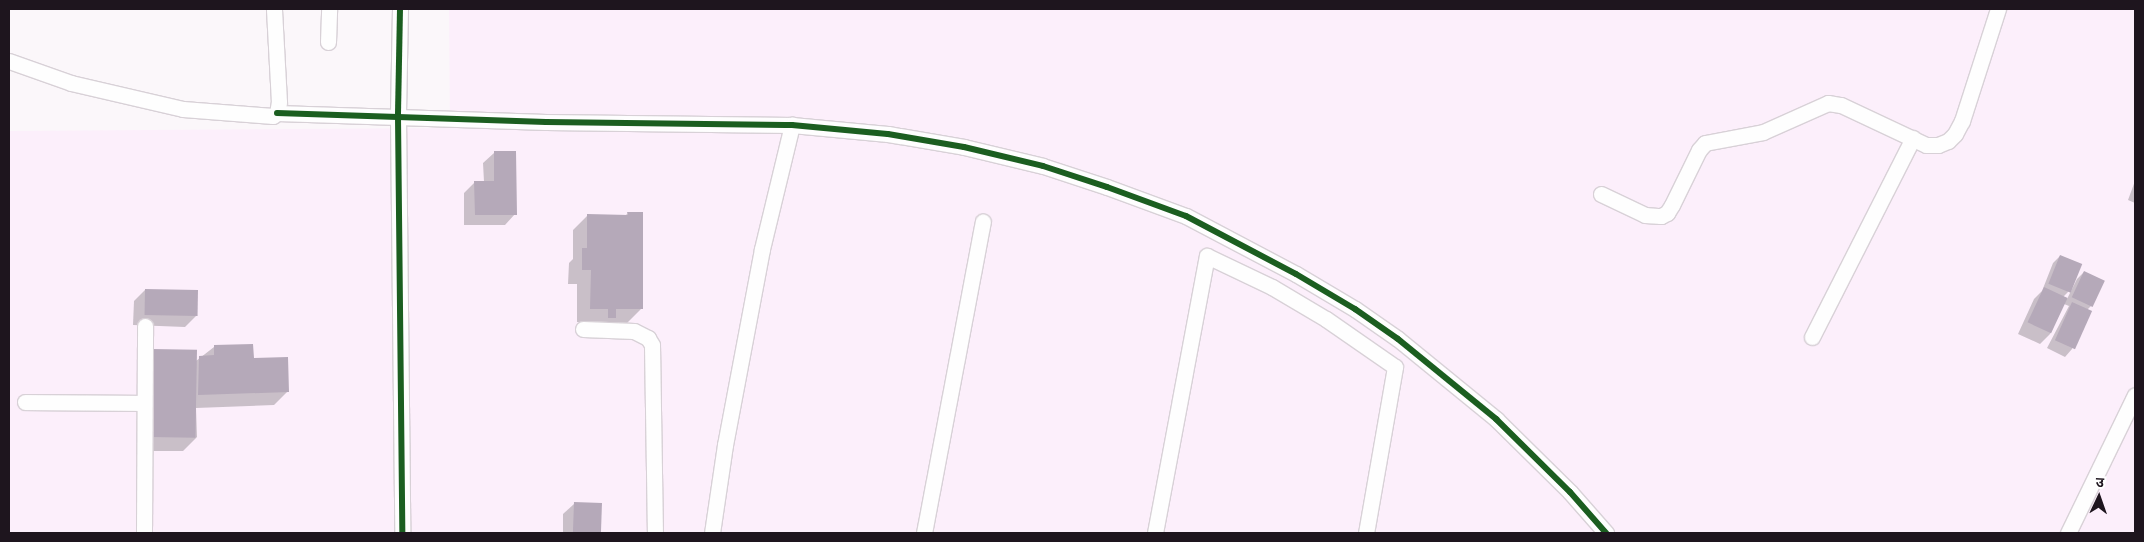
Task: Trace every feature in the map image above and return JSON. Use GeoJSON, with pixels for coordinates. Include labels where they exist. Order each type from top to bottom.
{"type":"FeatureCollection","features":[{"type":"Feature","properties":{"kind":"street"},"geometry":{"type":"LineString","coordinates":[[274,9],[279,102],[277,113]]}},
{"type":"Feature","properties":{"kind":"street"},"geometry":{"type":"LineString","coordinates":[[328,42],[329,9]]}},
{"type":"Feature","properties":{"kind":"street"},"geometry":{"type":"LineString","coordinates":[[400,9],[398,117],[402,533]]}},
{"type":"Feature","properties":{"kind":"street"},"geometry":{"type":"LineString","coordinates":[[1601,194],[1645,215],[1661,216],[1667,213],[1672,205],[1699,150],[1706,143],[1763,132],[1828,103],[1841,105],[1926,145],[1938,145],[1948,141],[1955,134],[1998,9]]}},
{"type":"Feature","properties":{"kind":"street"},"geometry":{"type":"LineString","coordinates":[[9,62],[71,83],[183,109],[268,117],[277,113],[546,122],[792,125],[888,134],[964,147],[1043,166],[1107,187],[1194,220],[1258,253],[1355,308],[1398,339],[1496,419],[1570,492],[1606,533]]}},
{"type":"Feature","properties":{"kind":"street"},"geometry":{"type":"LineString","coordinates":[[712,533],[725,445],[764,242],[792,125]]}},
{"type":"Feature","properties":{"kind":"street"},"geometry":{"type":"LineString","coordinates":[[1812,337],[1913,138]]}},
{"type":"Feature","properties":{"kind":"street"},"geometry":{"type":"LineString","coordinates":[[924,533],[983,222]]}},
{"type":"Feature","properties":{"kind":"street"},"geometry":{"type":"LineString","coordinates":[[1155,533],[1207,256],[1272,287],[1326,319],[1395,367],[1366,533]]}},
{"type":"Feature","properties":{"kind":"street"},"geometry":{"type":"LineString","coordinates":[[144,533],[145,326]]}},
{"type":"Feature","properties":{"kind":"street"},"geometry":{"type":"LineString","coordinates":[[583,329],[634,331],[648,338],[652,345],[655,533]]}},
{"type":"Feature","properties":{"kind":"street"},"geometry":{"type":"LineString","coordinates":[[2068,533],[2135,395]]}},
{"type":"Feature","properties":{"kind":"street"},"geometry":{"type":"LineString","coordinates":[[26,402],[144,403]]}},
{"type":"Feature","properties":{"kind":"shaded area"},"geometry":{"type":"Polygon","coordinates":[[[449,9],[2135,9],[2135,533],[9,533],[9,131],[450,128],[449,9]]]}},
{"type":"Feature","properties":{"kind":"building"},"geometry":{"type":"Polygon","coordinates":[[[494,151],[516,151],[517,215],[475,215],[474,181],[494,181],[494,151]]]}},
{"type":"Feature","properties":{"kind":"building"},"geometry":{"type":"Polygon","coordinates":[[[627,212],[643,212],[643,309],[616,309],[616,318],[608,318],[608,309],[590,309],[591,270],[582,270],[582,248],[587,248],[587,214],[628,215],[627,212]]]}},
{"type":"Feature","properties":{"kind":"building"},"geometry":{"type":"Polygon","coordinates":[[[2060,255],[2082,264],[2071,293],[2048,284],[2060,255]]]}},
{"type":"Feature","properties":{"kind":"building"},"geometry":{"type":"Polygon","coordinates":[[[2084,271],[2105,281],[2093,307],[2072,297],[2084,271]]]}},
{"type":"Feature","properties":{"kind":"building"},"geometry":{"type":"Polygon","coordinates":[[[2044,287],[2068,298],[2051,333],[2028,322],[2044,287]]]}},
{"type":"Feature","properties":{"kind":"building"},"geometry":{"type":"Polygon","coordinates":[[[145,289],[198,290],[198,316],[145,315],[145,289]]]}},
{"type":"Feature","properties":{"kind":"building"},"geometry":{"type":"Polygon","coordinates":[[[2072,302],[2092,311],[2075,349],[2055,340],[2072,302]]]}},
{"type":"Feature","properties":{"kind":"building"},"geometry":{"type":"Polygon","coordinates":[[[253,344],[254,358],[288,357],[289,392],[198,395],[199,356],[214,355],[214,345],[253,344]]]}},
{"type":"Feature","properties":{"kind":"building"},"geometry":{"type":"Polygon","coordinates":[[[152,349],[197,350],[195,438],[150,437],[152,349]]]}},
{"type":"Feature","properties":{"kind":"building"},"geometry":{"type":"Polygon","coordinates":[[[574,502],[602,503],[601,533],[573,533],[574,502]]]}},
{"type":"Feature","properties":{"kind":"cycle path"},"geometry":{"type":"LineString","coordinates":[[400,9],[398,117],[546,122],[792,125],[888,134],[964,147],[1043,166],[1186,216],[1296,274],[1355,309],[1398,339],[1496,419],[1570,492],[1606,533]]}},
{"type":"Feature","properties":{"kind":"cycle path"},"geometry":{"type":"LineString","coordinates":[[277,113],[398,117],[402,533]]}}]}
